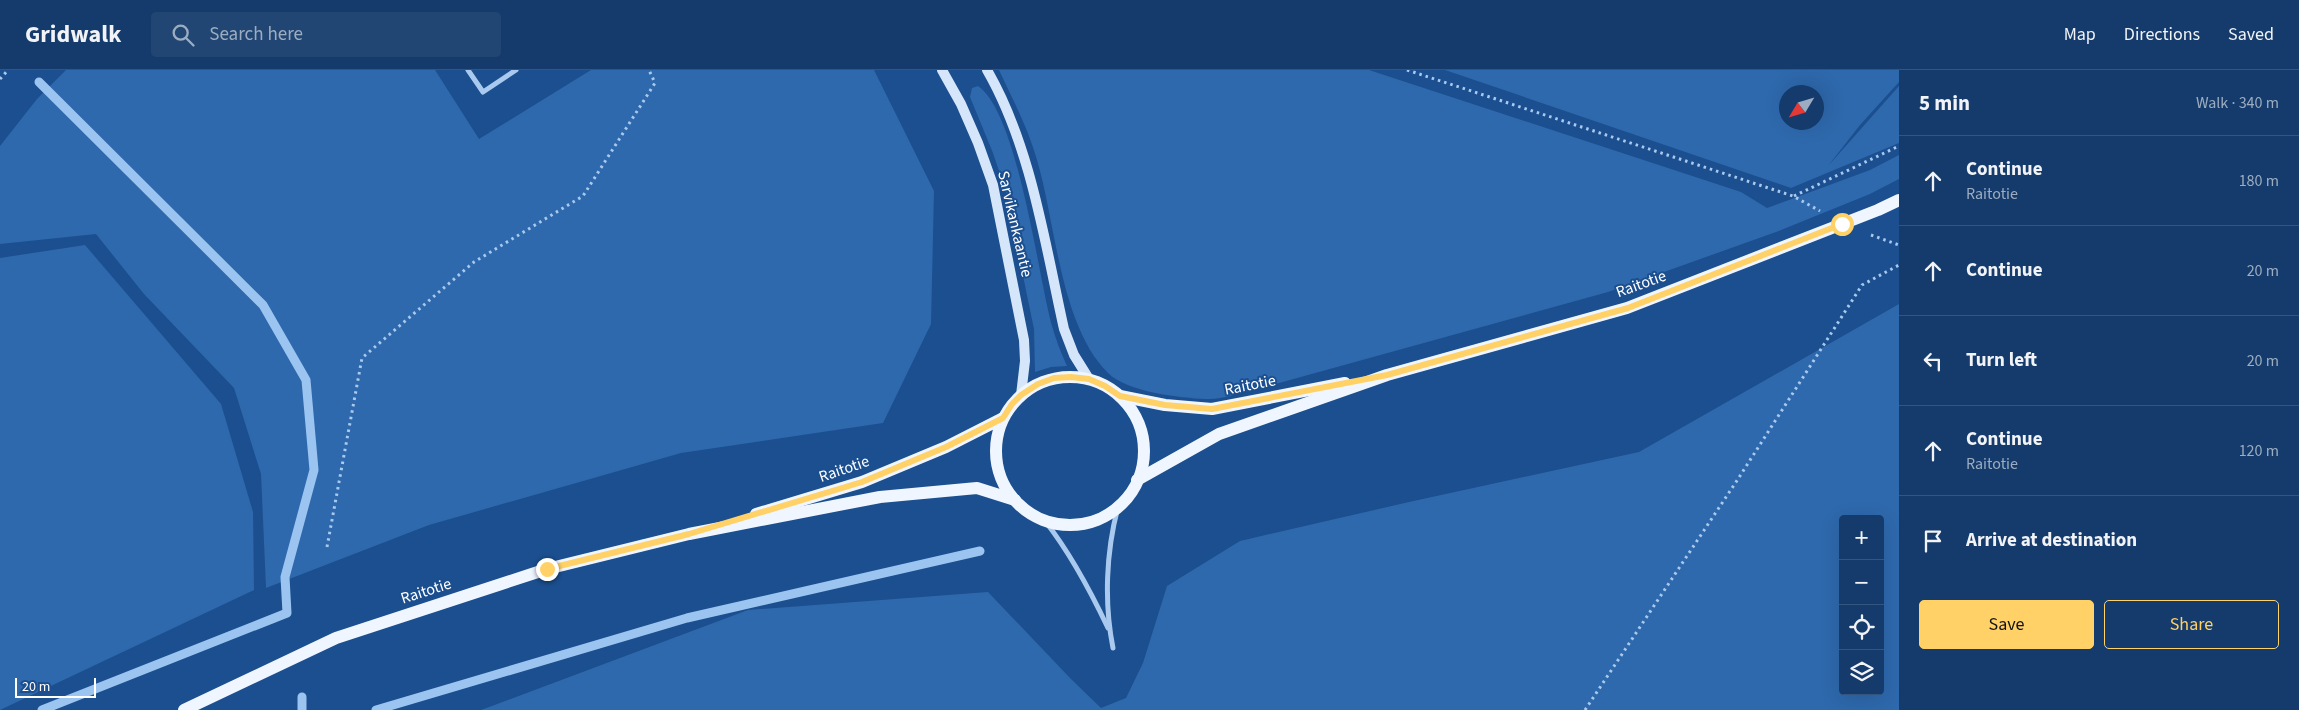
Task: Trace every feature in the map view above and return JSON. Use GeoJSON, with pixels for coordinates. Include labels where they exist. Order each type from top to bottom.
{"type":"FeatureCollection","features":[{"type":"Feature","properties":{"kind":"main road","name":"Raitotie"},"geometry":{"type":"LineString","coordinates":[[1137,480],[1219,434],[1387,375],[1628,308],[1878,210],[1899,200]]}},
{"type":"Feature","properties":{"kind":"main road","name":"Raitotie"},"geometry":{"type":"LineString","coordinates":[[1120,396],[1165,405],[1212,409],[1387,375]]}},
{"type":"Feature","properties":{"kind":"main road"},"geometry":{"type":"LineString","coordinates":[[1054,378],[1089,379],[1105,386],[1120,396],[1131,410],[1139,426],[1143,444],[1143,462],[1137,480],[1128,496],[1118,507],[1100,518],[1082,524],[1046,521],[1029,512],[1015,500],[1004,486],[998,468],[996,450],[998,434],[1003,418],[1012,404],[1021,395],[1038,384],[1054,378]]}},
{"type":"Feature","properties":{"kind":"main road","name":"Raitotie"},"geometry":{"type":"LineString","coordinates":[[689,534],[862,482],[946,447],[1003,418]]}},
{"type":"Feature","properties":{"kind":"main road","name":"Raitotie"},"geometry":{"type":"LineString","coordinates":[[184,710],[336,638],[547,569],[689,534],[880,497],[977,488],[1015,500]]}},
{"type":"Feature","properties":{"kind":"street"},"geometry":{"type":"LineString","coordinates":[[468,70],[483,92],[516,70]]}},
{"type":"Feature","properties":{"kind":"street","name":"Sarvikankaantie"},"geometry":{"type":"LineString","coordinates":[[942,70],[961,104],[978,142],[993,185],[1022,325],[1025,361],[1021,395]]}},
{"type":"Feature","properties":{"kind":"street","name":"Sarvikankaantie"},"geometry":{"type":"LineString","coordinates":[[987,70],[1013,123],[1027,166],[1064,329],[1074,355],[1089,379]]}},
{"type":"Feature","properties":{"kind":"street"},"geometry":{"type":"LineString","coordinates":[[1113,648],[1109,630],[1108,595],[1112,530],[1118,507]]}},
{"type":"Feature","properties":{"kind":"street"},"geometry":{"type":"LineString","coordinates":[[1046,521],[1063,543],[1088,585],[1109,630]]}},
{"type":"Feature","properties":{"kind":"path"},"geometry":{"type":"LineString","coordinates":[[0,78],[8,70]]}},
{"type":"Feature","properties":{"kind":"path"},"geometry":{"type":"LineString","coordinates":[[328,547],[362,358],[474,262],[583,196],[655,83],[649,70]]}},
{"type":"Feature","properties":{"kind":"path"},"geometry":{"type":"LineString","coordinates":[[1407,70],[1793,196],[1899,146]]}},
{"type":"Feature","properties":{"kind":"path"},"geometry":{"type":"LineString","coordinates":[[1882,239],[1899,244]]}},
{"type":"Feature","properties":{"kind":"path"},"geometry":{"type":"LineString","coordinates":[[1585,710],[1738,479],[1862,285],[1899,264]]}},
{"type":"Feature","properties":{"kind":"shaded area"},"geometry":{"type":"Polygon","coordinates":[[[66,70],[435,70],[479,139],[591,70],[874,70],[934,191],[931,324],[883,423],[681,453],[429,525],[266,588],[261,474],[234,388],[144,294],[96,234],[0,244],[0,146],[37,99],[66,70]]]}},
{"type":"Feature","properties":{"kind":"shaded area"},"geometry":{"type":"Polygon","coordinates":[[[999,70],[1369,70],[1741,192],[1767,208],[1870,170],[1899,155],[1899,179],[1870,194],[1776,232],[1608,292],[1230,396],[1212,399],[1182,397],[1154,393],[1117,380],[1108,373],[1092,353],[1079,328],[1069,301],[1037,160],[1020,114],[999,70]]]}},
{"type":"Feature","properties":{"kind":"shaded area"},"geometry":{"type":"Polygon","coordinates":[[[1445,70],[1899,70],[1899,82],[1860,125],[1828,166],[1899,86],[1899,143],[1791,188],[1445,70]]]}},
{"type":"Feature","properties":{"kind":"shaded area"},"geometry":{"type":"Polygon","coordinates":[[[978,86],[992,102],[1004,128],[1015,161],[1025,197],[1052,326],[1067,366],[1051,367],[1035,372],[1034,329],[1005,189],[993,153],[970,97],[972,88],[978,86]]]}},
{"type":"Feature","properties":{"kind":"shaded area"},"geometry":{"type":"Polygon","coordinates":[[[85,245],[221,404],[253,512],[254,590],[0,710],[0,258],[85,245]]]}},
{"type":"Feature","properties":{"kind":"shaded area"},"geometry":{"type":"Polygon","coordinates":[[[1899,304],[1899,710],[481,710],[748,610],[988,592],[1101,708],[1126,698],[1143,663],[1167,586],[1240,541],[1639,452],[1899,304]]]}},
{"type":"Feature","properties":{"kind":"waterway"},"geometry":{"type":"LineString","coordinates":[[39,82],[263,305],[306,380],[314,470],[285,577],[287,613],[42,710]]}},
{"type":"Feature","properties":{"kind":"waterway"},"geometry":{"type":"LineString","coordinates":[[376,710],[687,618],[980,551]]}},
{"type":"Feature","properties":{"kind":"waterway"},"geometry":{"type":"LineString","coordinates":[[302,697],[302,710]]}},
{"type":"Feature","properties":{"kind":"route"},"geometry":{"type":"LineString","coordinates":[[547,569],[689,534],[862,482],[946,447],[1003,418],[1012,404],[1021,395],[1038,384],[1054,378],[1089,379],[1105,386],[1120,396],[1165,405],[1212,409],[1387,375],[1628,308],[1842,224]]}}]}
